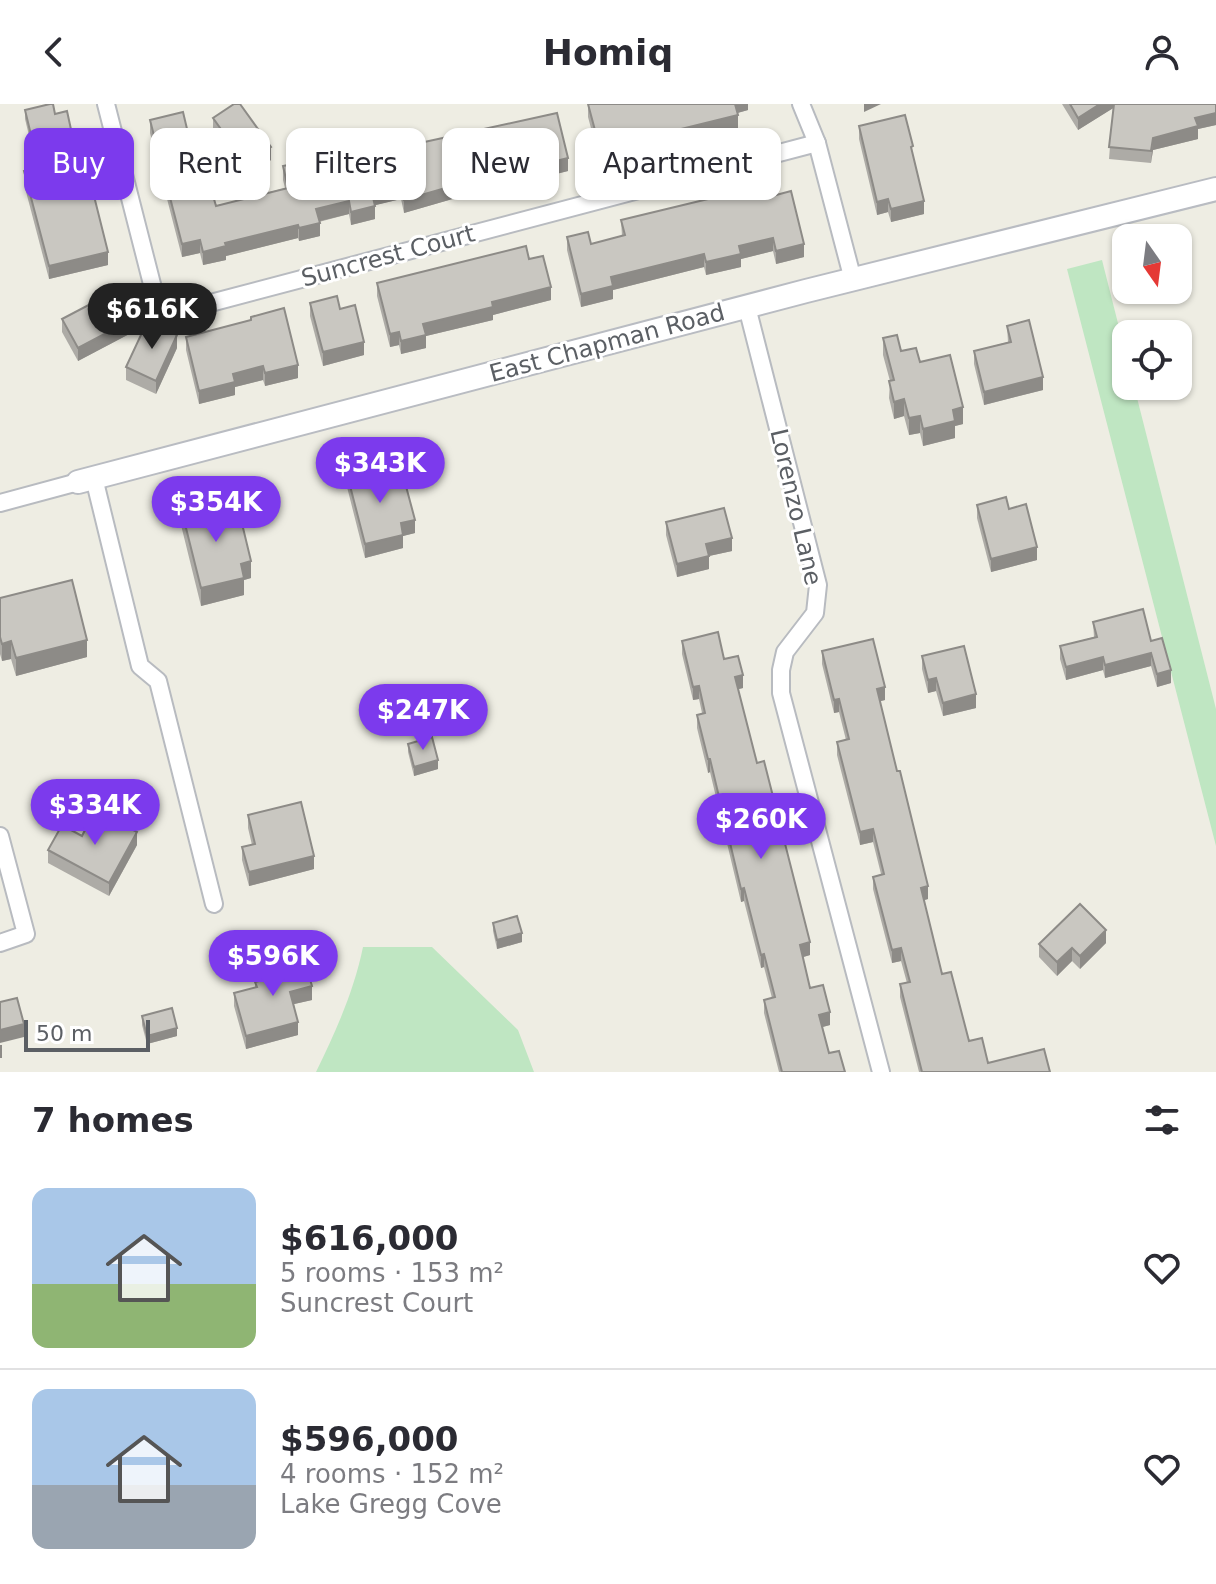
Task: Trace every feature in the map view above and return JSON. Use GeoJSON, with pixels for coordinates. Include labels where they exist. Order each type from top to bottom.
{"type":"FeatureCollection","features":[{"type":"Feature","properties":{"kind":"street","name":"Suncrest Court"},"geometry":{"type":"LineString","coordinates":[[106,104],[159,304],[184,310],[817,143]]}},
{"type":"Feature","properties":{"kind":"street"},"geometry":{"type":"LineString","coordinates":[[801,104],[817,143],[853,280]]}},
{"type":"Feature","properties":{"kind":"street","name":"East Chapman Road"},"geometry":{"type":"LineString","coordinates":[[0,503],[747,307],[1216,189]]}},
{"type":"Feature","properties":{"kind":"street","name":"Lorenzo Lane"},"geometry":{"type":"LineString","coordinates":[[747,307],[818,585],[815,613],[785,652],[781,693],[881,1072]]}},
{"type":"Feature","properties":{"kind":"street"},"geometry":{"type":"LineString","coordinates":[[86,480],[140,666],[158,681],[214,904]]}},
{"type":"Feature","properties":{"kind":"street"},"geometry":{"type":"LineString","coordinates":[[0,836],[26,934],[0,943]]}},
{"type":"Feature","properties":{"kind":"green space"},"geometry":{"type":"Polygon","coordinates":[[[1102,260],[1117,320],[1112,320],[1112,400],[1138,400],[1216,709],[1216,846],[1067,269],[1102,260]]]}},
{"type":"Feature","properties":{"kind":"green space"},"geometry":{"type":"Polygon","coordinates":[[[363,947],[432,947],[518,1030],[534,1072],[316,1072],[344,1011],[363,947]]]}},
{"type":"Feature","properties":{"kind":"building"},"geometry":{"type":"Polygon","coordinates":[[[53,104],[55,114],[67,111],[71,128],[29,128],[25,110],[53,104]]]}},
{"type":"Feature","properties":{"kind":"building"},"geometry":{"type":"Polygon","coordinates":[[[234,104],[240,104],[257,128],[220,128],[213,118],[234,104]]]}},
{"type":"Feature","properties":{"kind":"building"},"geometry":{"type":"Polygon","coordinates":[[[588,104],[735,104],[738,115],[685,128],[594,128],[588,104]]]}},
{"type":"Feature","properties":{"kind":"building"},"geometry":{"type":"Polygon","coordinates":[[[1070,104],[1100,104],[1078,118],[1070,104]]]}},
{"type":"Feature","properties":{"kind":"building"},"geometry":{"type":"Polygon","coordinates":[[[1114,104],[1216,104],[1216,113],[1195,118],[1198,126],[1153,138],[1151,151],[1109,147],[1114,104]]]}},
{"type":"Feature","properties":{"kind":"building"},"geometry":{"type":"Polygon","coordinates":[[[183,112],[187,128],[152,128],[150,120],[183,112]]]}},
{"type":"Feature","properties":{"kind":"building"},"geometry":{"type":"Polygon","coordinates":[[[557,113],[568,158],[559,160],[559,128],[488,128],[557,113]]]}},
{"type":"Feature","properties":{"kind":"building"},"geometry":{"type":"Polygon","coordinates":[[[905,115],[924,201],[891,209],[888,199],[877,202],[859,126],[905,115]]]}},
{"type":"Feature","properties":{"kind":"building"},"geometry":{"type":"Polygon","coordinates":[[[442,138],[442,189],[426,194],[426,142],[442,138]]]}},
{"type":"Feature","properties":{"kind":"building"},"geometry":{"type":"Polygon","coordinates":[[[286,188],[286,200],[374,200],[375,206],[351,212],[349,201],[316,209],[320,223],[299,228],[298,225],[225,243],[226,246],[203,252],[200,240],[182,244],[171,200],[214,200],[216,206],[240,200],[270,200],[270,192],[286,188]]]}},
{"type":"Feature","properties":{"kind":"building"},"geometry":{"type":"Polygon","coordinates":[[[791,191],[804,244],[776,251],[773,238],[739,246],[741,254],[706,262],[704,254],[611,277],[613,286],[581,294],[567,237],[588,232],[591,244],[625,235],[621,220],[704,200],[781,200],[781,194],[791,191]]]}},
{"type":"Feature","properties":{"kind":"building"},"geometry":{"type":"Polygon","coordinates":[[[32,200],[95,200],[108,252],[49,266],[32,200]]]}},
{"type":"Feature","properties":{"kind":"building"},"geometry":{"type":"Polygon","coordinates":[[[526,246],[529,259],[543,256],[551,287],[492,302],[493,307],[423,324],[426,335],[401,341],[399,332],[390,334],[377,283],[526,246]]]}},
{"type":"Feature","properties":{"kind":"building"},"geometry":{"type":"Polygon","coordinates":[[[117,290],[133,319],[78,348],[62,319],[117,290]]]}},
{"type":"Feature","properties":{"kind":"building"},"geometry":{"type":"Polygon","coordinates":[[[337,296],[340,309],[355,305],[364,342],[323,352],[310,303],[337,296]]]}},
{"type":"Feature","properties":{"kind":"building"},"geometry":{"type":"Polygon","coordinates":[[[284,308],[298,365],[265,373],[263,366],[233,374],[235,382],[199,391],[186,337],[284,308]]]}},
{"type":"Feature","properties":{"kind":"building"},"geometry":{"type":"Polygon","coordinates":[[[1029,320],[1043,377],[984,392],[974,351],[1011,342],[1007,326],[1029,320]]]}},
{"type":"Feature","properties":{"kind":"building"},"geometry":{"type":"Polygon","coordinates":[[[147,322],[177,335],[156,381],[126,367],[147,322]]]}},
{"type":"Feature","properties":{"kind":"building"},"geometry":{"type":"Polygon","coordinates":[[[897,335],[901,351],[916,348],[920,362],[950,355],[963,407],[953,410],[955,421],[923,429],[920,416],[909,418],[904,399],[894,402],[889,381],[894,380],[883,338],[897,335]]]}},
{"type":"Feature","properties":{"kind":"building"},"geometry":{"type":"Polygon","coordinates":[[[372,468],[375,482],[403,475],[415,520],[401,523],[403,535],[365,544],[347,474],[372,468]]]}},
{"type":"Feature","properties":{"kind":"building"},"geometry":{"type":"Polygon","coordinates":[[[1006,497],[1009,509],[1026,504],[1037,547],[991,559],[977,505],[1006,497]]]}},
{"type":"Feature","properties":{"kind":"building"},"geometry":{"type":"Polygon","coordinates":[[[207,501],[211,515],[238,507],[251,561],[241,564],[244,578],[201,588],[181,508],[207,501]]]}},
{"type":"Feature","properties":{"kind":"building"},"geometry":{"type":"Polygon","coordinates":[[[724,508],[732,538],[706,544],[709,556],[677,564],[666,522],[724,508]]]}},
{"type":"Feature","properties":{"kind":"building"},"geometry":{"type":"Polygon","coordinates":[[[72,580],[87,640],[16,658],[11,641],[2,644],[0,637],[0,598],[72,580]]]}},
{"type":"Feature","properties":{"kind":"building"},"geometry":{"type":"Polygon","coordinates":[[[1143,609],[1151,641],[1162,638],[1171,670],[1157,674],[1151,653],[1105,665],[1103,657],[1066,667],[1060,646],[1097,637],[1093,622],[1143,609]]]}},
{"type":"Feature","properties":{"kind":"building"},"geometry":{"type":"Polygon","coordinates":[[[718,632],[724,659],[738,656],[743,675],[735,677],[757,763],[764,761],[810,942],[800,945],[810,988],[823,985],[830,1012],[819,1015],[829,1053],[839,1051],[845,1072],[782,1072],[764,1000],[775,997],[744,888],[741,889],[697,715],[705,713],[699,686],[693,687],[682,641],[718,632]]]}},
{"type":"Feature","properties":{"kind":"building"},"geometry":{"type":"Polygon","coordinates":[[[873,639],[885,687],[877,689],[928,886],[921,888],[942,974],[951,972],[969,1041],[982,1038],[988,1063],[1044,1049],[1050,1072],[922,1072],[900,984],[910,982],[901,948],[892,950],[873,877],[884,874],[873,829],[860,832],[837,742],[849,739],[839,699],[834,700],[822,651],[873,639]]]}},
{"type":"Feature","properties":{"kind":"building"},"geometry":{"type":"Polygon","coordinates":[[[964,646],[976,694],[943,703],[936,678],[928,680],[922,656],[964,646]]]}},
{"type":"Feature","properties":{"kind":"building"},"geometry":{"type":"Polygon","coordinates":[[[432,737],[438,760],[414,767],[408,744],[432,737]]]}},
{"type":"Feature","properties":{"kind":"building"},"geometry":{"type":"Polygon","coordinates":[[[301,802],[314,856],[249,872],[242,847],[255,844],[248,815],[301,802]]]}},
{"type":"Feature","properties":{"kind":"building"},"geometry":{"type":"Polygon","coordinates":[[[108,816],[137,832],[109,883],[48,850],[62,825],[82,836],[89,822],[101,829],[108,816]]]}},
{"type":"Feature","properties":{"kind":"building"},"geometry":{"type":"Polygon","coordinates":[[[1080,904],[1106,930],[1080,956],[1072,948],[1057,962],[1039,944],[1080,904]]]}},
{"type":"Feature","properties":{"kind":"building"},"geometry":{"type":"Polygon","coordinates":[[[517,916],[522,933],[497,940],[493,923],[517,916]]]}},
{"type":"Feature","properties":{"kind":"building"},"geometry":{"type":"Polygon","coordinates":[[[303,956],[312,986],[290,992],[298,1022],[246,1036],[234,993],[257,987],[255,982],[278,976],[275,964],[303,956]]]}},
{"type":"Feature","properties":{"kind":"building"},"geometry":{"type":"Polygon","coordinates":[[[17,998],[24,1024],[0,1030],[0,1002],[17,998]]]}},
{"type":"Feature","properties":{"kind":"building"},"geometry":{"type":"Polygon","coordinates":[[[172,1008],[177,1028],[147,1036],[142,1016],[172,1008]]]}}]}
